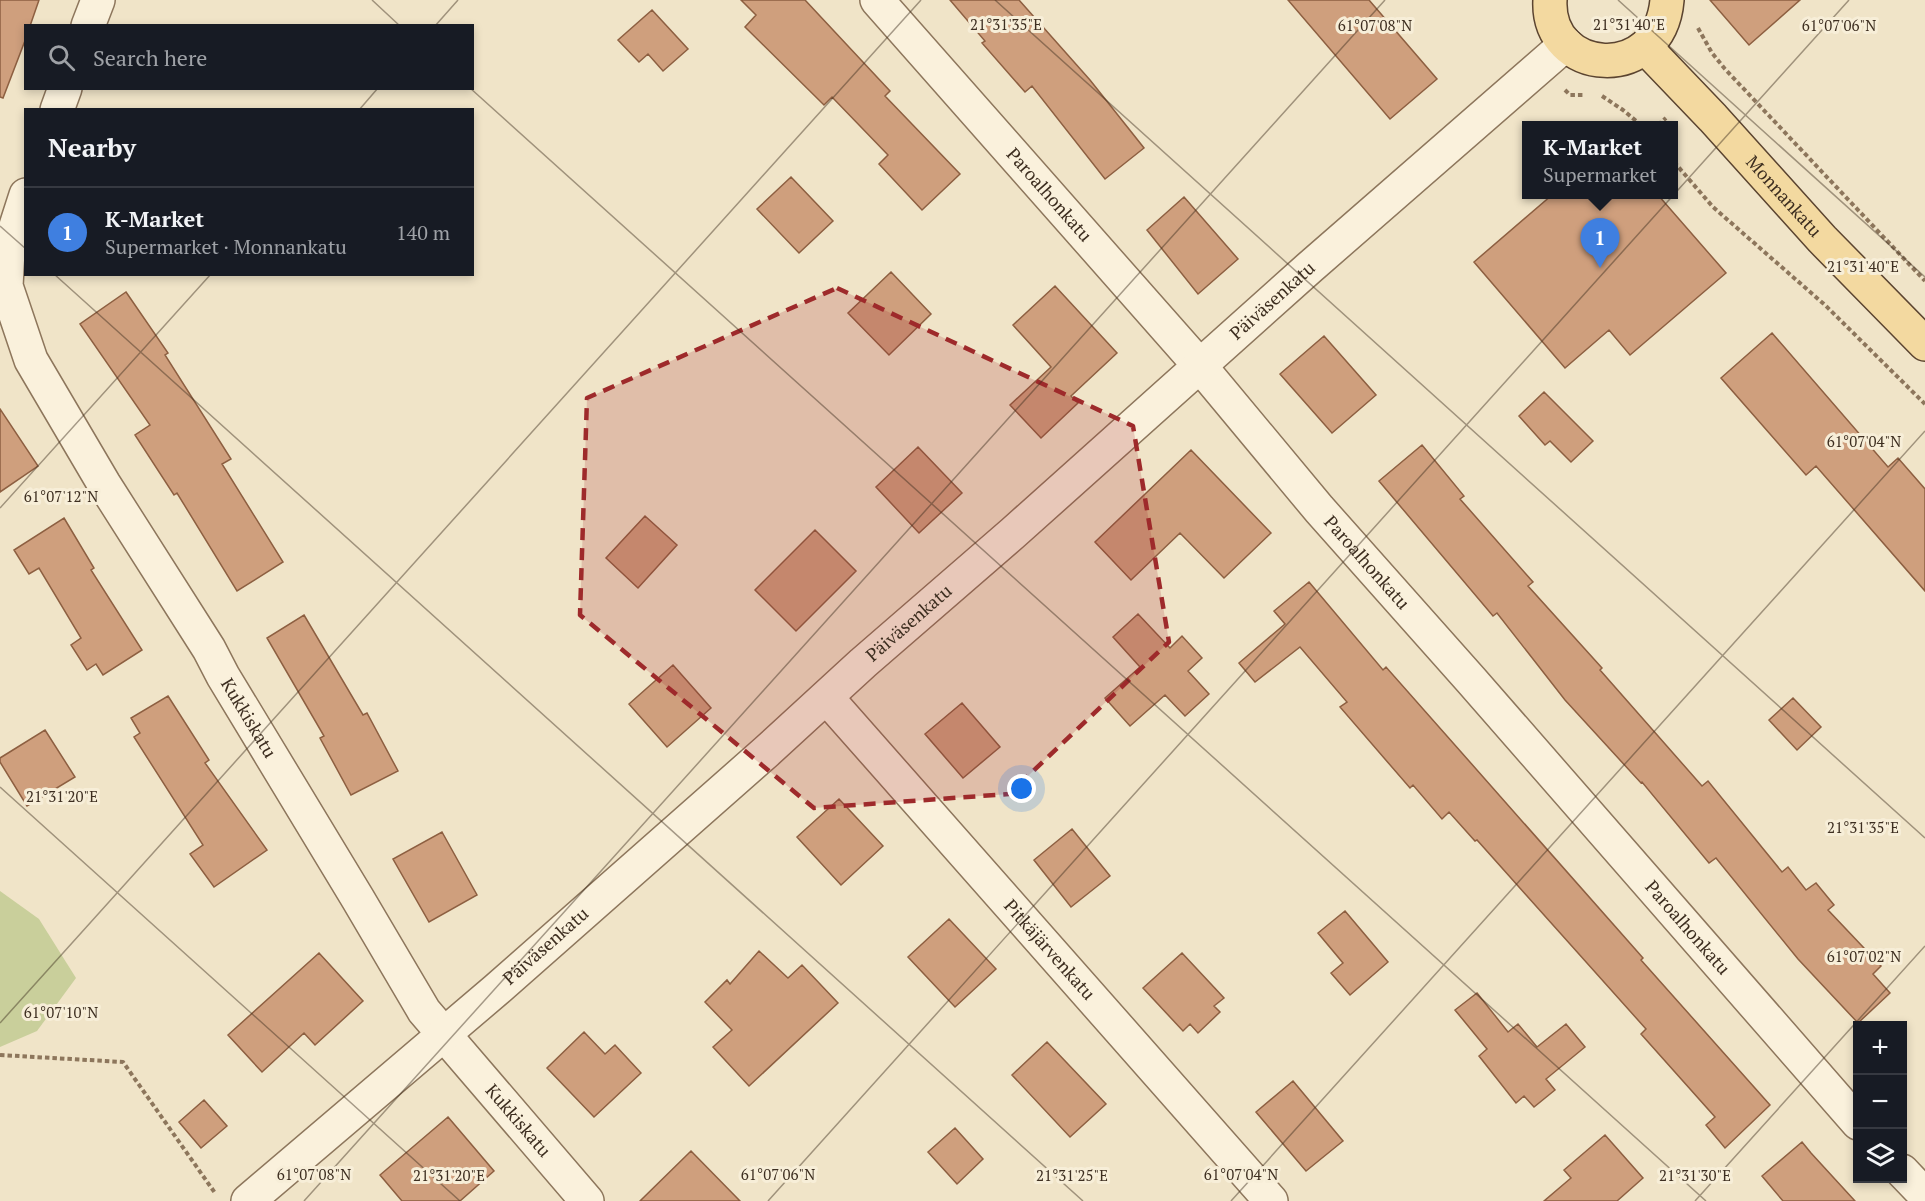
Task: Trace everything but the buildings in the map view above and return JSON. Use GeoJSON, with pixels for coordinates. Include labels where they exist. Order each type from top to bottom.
{"type":"FeatureCollection","features":[{"type":"Feature","properties":{"kind":"main road"},"geometry":{"type":"LineString","coordinates":[[1550,0],[1549,12],[1556,31],[1566,44],[1584,57],[1606,61],[1627,58],[1646,47],[1659,32],[1665,16],[1667,0]]}},
{"type":"Feature","properties":{"kind":"main road","name":"Monnankatu"},"geometry":{"type":"LineString","coordinates":[[1646,47],[1822,239],[1925,344]]}},
{"type":"Feature","properties":{"kind":"street"},"geometry":{"type":"LineString","coordinates":[[89,24],[98,0]]}},
{"type":"Feature","properties":{"kind":"street","name":"Paroalhonkatu"},"geometry":{"type":"LineString","coordinates":[[877,0],[1200,366],[1319,508],[1853,1118]]}},
{"type":"Feature","properties":{"kind":"street","name":"Päiväsenkatu"},"geometry":{"type":"LineString","coordinates":[[233,1199],[443,1035],[1566,44]]}},
{"type":"Feature","properties":{"kind":"street"},"geometry":{"type":"LineString","coordinates":[[58,108],[63,90]]}},
{"type":"Feature","properties":{"kind":"street","name":"Kukkiskatu"},"geometry":{"type":"LineString","coordinates":[[24,201],[8,250],[6,286],[31,360],[126,521],[209,649],[424,1011],[587,1201]]}},
{"type":"Feature","properties":{"kind":"street","name":"Pitkäjärvenkatu"},"geometry":{"type":"LineString","coordinates":[[827,698],[1271,1201]]}},
{"type":"Feature","properties":{"kind":"street"},"geometry":{"type":"LineString","coordinates":[[1907,1176],[1925,1195]]}},
{"type":"Feature","properties":{"kind":"path"},"geometry":{"type":"LineString","coordinates":[[1698,20],[1698,30],[1725,69],[1925,281]]}},
{"type":"Feature","properties":{"kind":"path"},"geometry":{"type":"LineString","coordinates":[[1678,167],[1713,207],[1825,305],[1925,404]]}},
{"type":"Feature","properties":{"kind":"path"},"geometry":{"type":"LineString","coordinates":[[0,1055],[123,1062],[233,1199]]}},
{"type":"Feature","properties":{"kind":"highlighted area"},"geometry":{"type":"Polygon","coordinates":[[[837,288],[1133,426],[1169,642],[1009,794],[814,808],[580,615],[587,398],[837,288]]]}},
{"type":"Feature","properties":{"kind":"green space"},"geometry":{"type":"Polygon","coordinates":[[[0,891],[39,919],[76,978],[37,1031],[0,1047],[0,891]]]}},
{"type":"Feature","properties":{"kind":"place","name":"K-Market"},"geometry":{"type":"Point","coordinates":[1600,268]}}]}
